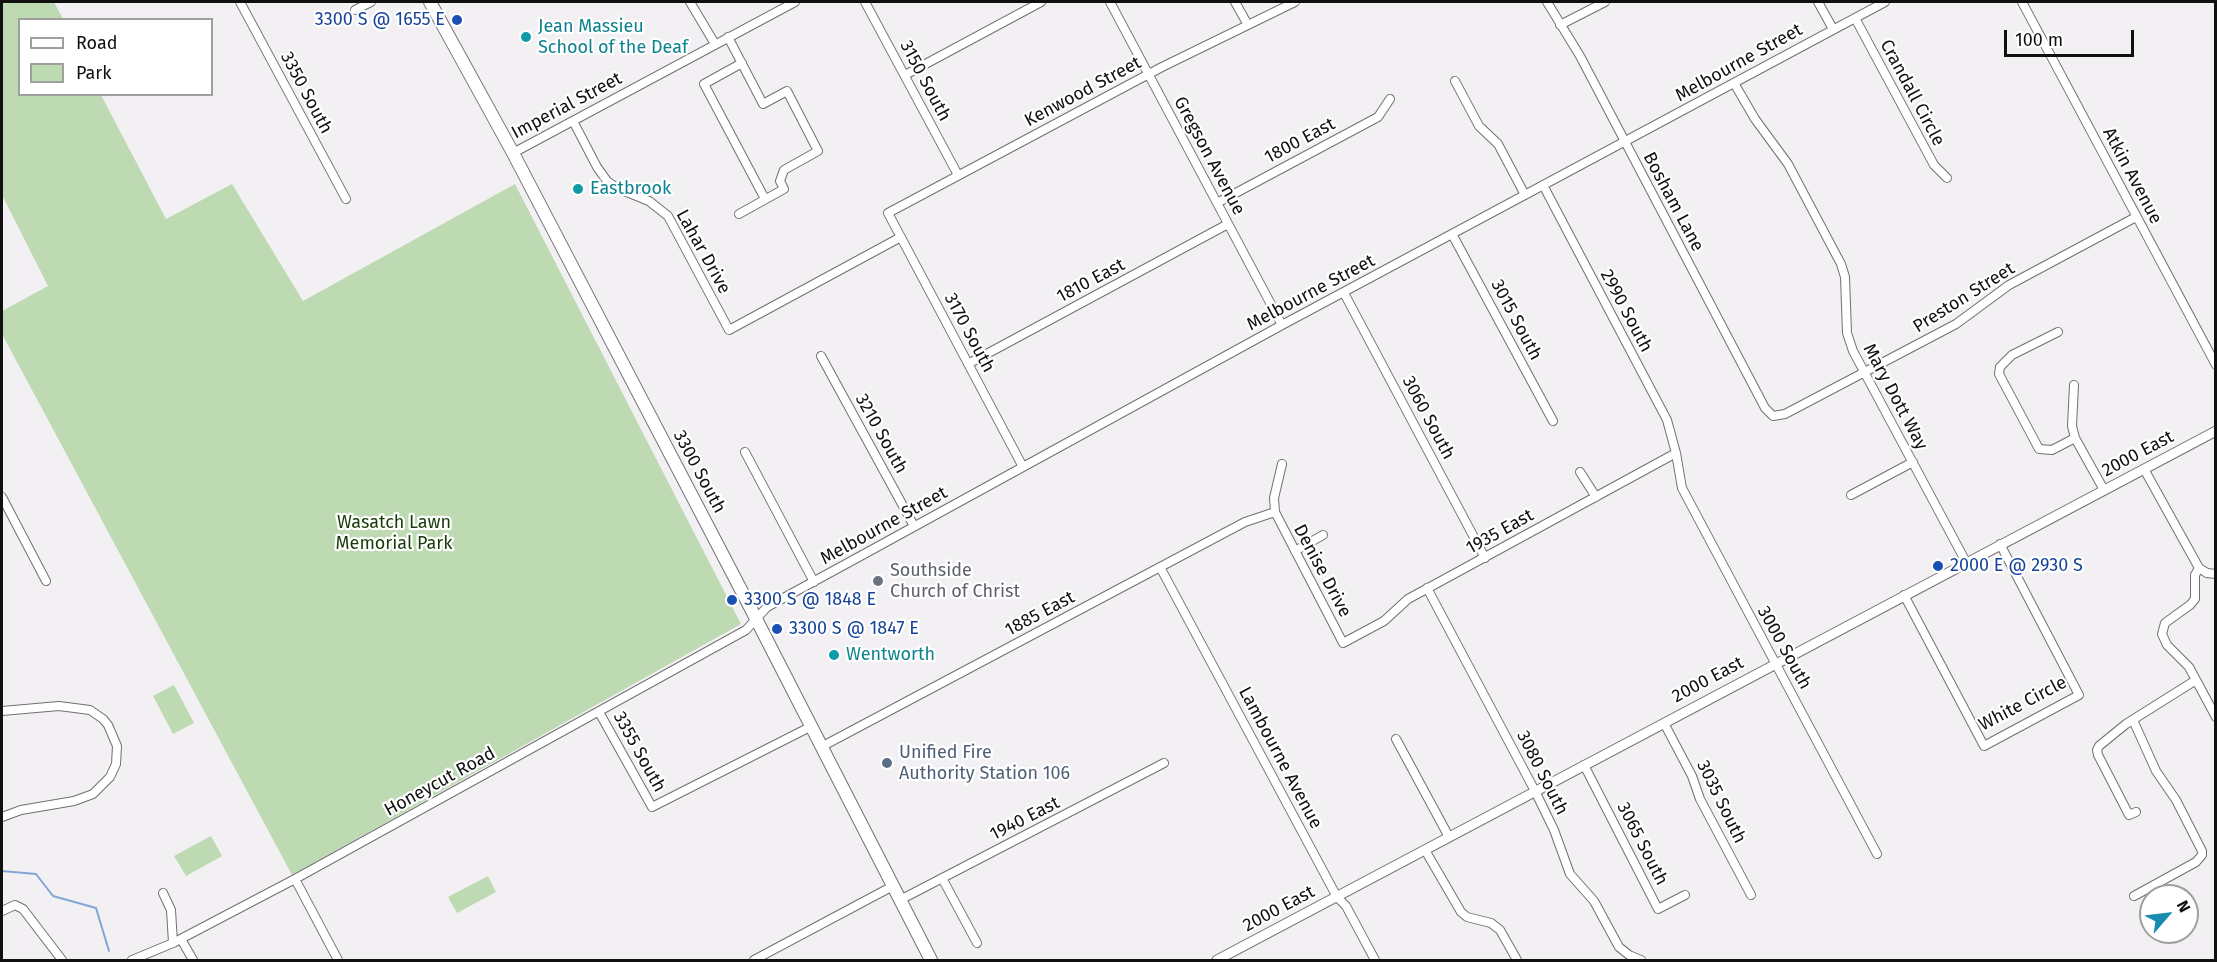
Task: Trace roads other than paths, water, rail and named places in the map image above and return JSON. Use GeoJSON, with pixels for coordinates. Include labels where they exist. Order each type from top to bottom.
{"type":"FeatureCollection","features":[{"type":"Feature","properties":{"kind":"main road","name":"3300 South"},"geometry":{"type":"LineString","coordinates":[[430,2],[513,153],[931,960]]}},
{"type":"Feature","properties":{"kind":"street","name":"3350 South"},"geometry":{"type":"LineString","coordinates":[[240,2],[346,199]]}},
{"type":"Feature","properties":{"kind":"street"},"geometry":{"type":"LineString","coordinates":[[355,10],[371,2]]}},
{"type":"Feature","properties":{"kind":"street"},"geometry":{"type":"LineString","coordinates":[[690,2],[715,44]]}},
{"type":"Feature","properties":{"kind":"street","name":"Imperial Street"},"geometry":{"type":"LineString","coordinates":[[513,153],[795,2]]}},
{"type":"Feature","properties":{"kind":"street","name":"3150 South"},"geometry":{"type":"LineString","coordinates":[[865,2],[958,175]]}},
{"type":"Feature","properties":{"kind":"street"},"geometry":{"type":"LineString","coordinates":[[905,75],[1041,2]]}},
{"type":"Feature","properties":{"kind":"street","name":"Gregson Avenue"},"geometry":{"type":"LineString","coordinates":[[1110,2],[1282,325]]}},
{"type":"Feature","properties":{"kind":"street"},"geometry":{"type":"LineString","coordinates":[[1235,2],[1248,25]]}},
{"type":"Feature","properties":{"kind":"street","name":"Kenwood Street"},"geometry":{"type":"LineString","coordinates":[[888,213],[1149,75],[1295,2]]}},
{"type":"Feature","properties":{"kind":"street","name":"Bosham Lane"},"geometry":{"type":"LineString","coordinates":[[1547,2],[1580,56],[1765,408],[1773,416]]}},
{"type":"Feature","properties":{"kind":"street"},"geometry":{"type":"LineString","coordinates":[[1560,25],[1605,2]]}},
{"type":"Feature","properties":{"kind":"street"},"geometry":{"type":"LineString","coordinates":[[1818,2],[1833,29]]}},
{"type":"Feature","properties":{"kind":"street","name":"Melbourne Street"},"geometry":{"type":"LineString","coordinates":[[756,619],[767,607],[914,526],[1282,325],[1885,2]]}},
{"type":"Feature","properties":{"kind":"street","name":"Atkin Avenue"},"geometry":{"type":"LineString","coordinates":[[2022,2],[2216,365]]}},
{"type":"Feature","properties":{"kind":"street","name":"Crandall Circle"},"geometry":{"type":"LineString","coordinates":[[1855,18],[1934,165],[1947,178]]}},
{"type":"Feature","properties":{"kind":"street"},"geometry":{"type":"LineString","coordinates":[[728,37],[763,104],[787,91],[818,151],[784,170],[780,181],[784,189],[740,214]]}},
{"type":"Feature","properties":{"kind":"street"},"geometry":{"type":"LineString","coordinates":[[742,63],[704,84],[765,199]]}},
{"type":"Feature","properties":{"kind":"street"},"geometry":{"type":"LineString","coordinates":[[1455,81],[1479,126],[1498,144],[1526,195]]}},
{"type":"Feature","properties":{"kind":"street","name":"Mary Dott Way"},"geometry":{"type":"LineString","coordinates":[[1734,83],[1755,119],[1788,164],[1841,264],[1845,277],[1847,333],[1853,351],[1966,562]]}},
{"type":"Feature","properties":{"kind":"street","name":"1800 East"},"geometry":{"type":"LineString","coordinates":[[1217,203],[1377,117],[1390,99]]}},
{"type":"Feature","properties":{"kind":"street","name":"Lahar Drive"},"geometry":{"type":"LineString","coordinates":[[573,121],[607,181],[617,188],[649,201],[668,216],[676,227],[729,330],[901,237]]}},
{"type":"Feature","properties":{"kind":"street","name":"2990 South"},"geometry":{"type":"LineString","coordinates":[[1543,185],[1667,420],[1676,453]]}},
{"type":"Feature","properties":{"kind":"street","name":"3170 South"},"geometry":{"type":"LineString","coordinates":[[888,213],[1023,467]]}},
{"type":"Feature","properties":{"kind":"street","name":"Preston Street"},"geometry":{"type":"LineString","coordinates":[[1773,416],[1785,414],[1956,324],[2009,285],[2136,216]]}},
{"type":"Feature","properties":{"kind":"street","name":"1810 East"},"geometry":{"type":"LineString","coordinates":[[968,364],[1228,224]]}},
{"type":"Feature","properties":{"kind":"street","name":"3015 South"},"geometry":{"type":"LineString","coordinates":[[1452,234],[1552,421]]}},
{"type":"Feature","properties":{"kind":"street","name":"3060 South"},"geometry":{"type":"LineString","coordinates":[[1344,293],[1485,558]]}},
{"type":"Feature","properties":{"kind":"street"},"geometry":{"type":"LineString","coordinates":[[2058,333],[2012,356],[2000,367],[1999,374],[2039,449],[2052,450],[2075,438]]}},
{"type":"Feature","properties":{"kind":"street","name":"3210 South"},"geometry":{"type":"LineString","coordinates":[[821,356],[914,526]]}},
{"type":"Feature","properties":{"kind":"street"},"geometry":{"type":"LineString","coordinates":[[2074,385],[2072,426],[2075,438],[2104,490]]}},
{"type":"Feature","properties":{"kind":"street","name":"2000 East"},"geometry":{"type":"LineString","coordinates":[[1217,960],[2216,431]]}},
{"type":"Feature","properties":{"kind":"street"},"geometry":{"type":"LineString","coordinates":[[745,452],[813,582]]}},
{"type":"Feature","properties":{"kind":"street","name":"1935 East"},"geometry":{"type":"LineString","coordinates":[[1343,643],[1384,621],[1408,599],[1427,588],[1676,453]]}},
{"type":"Feature","properties":{"kind":"street","name":"3000 South"},"geometry":{"type":"LineString","coordinates":[[1676,453],[1682,488],[1877,855]]}},
{"type":"Feature","properties":{"kind":"street"},"geometry":{"type":"LineString","coordinates":[[1851,495],[1913,462]]}},
{"type":"Feature","properties":{"kind":"street"},"geometry":{"type":"LineString","coordinates":[[1275,512],[1274,498],[1282,464]]}},
{"type":"Feature","properties":{"kind":"street"},"geometry":{"type":"LineString","coordinates":[[2144,469],[2199,568],[2207,573],[2216,574]]}},
{"type":"Feature","properties":{"kind":"street"},"geometry":{"type":"LineString","coordinates":[[1580,472],[1596,496]]}},
{"type":"Feature","properties":{"kind":"street"},"geometry":{"type":"LineString","coordinates":[[2,497],[46,581]]}},
{"type":"Feature","properties":{"kind":"street","name":"Denise Drive"},"geometry":{"type":"LineString","coordinates":[[1275,512],[1343,643]]}},
{"type":"Feature","properties":{"kind":"street","name":"1885 East"},"geometry":{"type":"LineString","coordinates":[[821,747],[1245,522],[1275,512]]}},
{"type":"Feature","properties":{"kind":"street"},"geometry":{"type":"LineString","coordinates":[[1295,550],[1323,535]]}},
{"type":"Feature","properties":{"kind":"street","name":"White Circle"},"geometry":{"type":"LineString","coordinates":[[1904,595],[1984,746],[2079,695],[2000,544]]}},
{"type":"Feature","properties":{"kind":"street","name":"Lambourne Avenue"},"geometry":{"type":"LineString","coordinates":[[1160,567],[1337,897],[1346,906],[1375,960]]}},
{"type":"Feature","properties":{"kind":"street"},"geometry":{"type":"LineString","coordinates":[[2199,568],[2195,575],[2195,599],[2165,623],[2162,631],[2165,642],[2185,662],[2216,717]]}},
{"type":"Feature","properties":{"kind":"street","name":"3080 South"},"geometry":{"type":"LineString","coordinates":[[1427,588],[1535,791],[1557,836],[1570,874],[1594,901],[1619,947],[1629,955],[1641,960]]}},
{"type":"Feature","properties":{"kind":"street","name":"Honeycut Road"},"geometry":{"type":"LineString","coordinates":[[132,960],[173,943],[295,879],[746,630],[756,619]]}},
{"type":"Feature","properties":{"kind":"street"},"geometry":{"type":"LineString","coordinates":[[2136,812],[2129,815],[2097,750],[2133,720],[2196,680]]}},
{"type":"Feature","properties":{"kind":"street"},"geometry":{"type":"LineString","coordinates":[[2,711],[12,712],[59,706],[90,710],[104,719],[117,746],[116,764],[110,777],[93,794],[74,801],[21,810],[2,817]]}},
{"type":"Feature","properties":{"kind":"street","name":"3355 South"},"geometry":{"type":"LineString","coordinates":[[599,712],[652,807],[810,727]]}},
{"type":"Feature","properties":{"kind":"street"},"geometry":{"type":"LineString","coordinates":[[2133,720],[2156,771],[2176,800],[2202,851],[2202,855],[2196,862],[2134,896]]}},
{"type":"Feature","properties":{"kind":"street","name":"3035 South"},"geometry":{"type":"LineString","coordinates":[[1664,723],[1692,776],[1700,799],[1751,895]]}},
{"type":"Feature","properties":{"kind":"street"},"geometry":{"type":"LineString","coordinates":[[1396,739],[1449,837]]}},
{"type":"Feature","properties":{"kind":"street","name":"1940 East"},"geometry":{"type":"LineString","coordinates":[[900,900],[1164,764]]}},
{"type":"Feature","properties":{"kind":"street","name":"3065 South"},"geometry":{"type":"LineString","coordinates":[[1584,765],[1658,909],[1685,896]]}},
{"type":"Feature","properties":{"kind":"street"},"geometry":{"type":"LineString","coordinates":[[1425,849],[1461,912],[1467,917],[1491,923],[1500,930],[1517,960]]}},
{"type":"Feature","properties":{"kind":"street"},"geometry":{"type":"LineString","coordinates":[[942,878],[977,943]]}},
{"type":"Feature","properties":{"kind":"street"},"geometry":{"type":"LineString","coordinates":[[295,879],[338,960]]}},
{"type":"Feature","properties":{"kind":"street"},"geometry":{"type":"LineString","coordinates":[[754,960],[893,886]]}},
{"type":"Feature","properties":{"kind":"street"},"geometry":{"type":"LineString","coordinates":[[162,893],[171,910],[173,943]]}},
{"type":"Feature","properties":{"kind":"street"},"geometry":{"type":"LineString","coordinates":[[2,911],[15,905],[23,909],[62,960]]}},
{"type":"Feature","properties":{"kind":"street"},"geometry":{"type":"LineString","coordinates":[[181,939],[193,960]]}},
{"type":"Feature","properties":{"kind":"waterway"},"geometry":{"type":"LineString","coordinates":[[2,871],[36,874],[53,896],[96,908],[109,951]]}},
{"type":"Feature","properties":{"kind":"place","name":"3300 S @ 1655 E"},"geometry":{"type":"Point","coordinates":[457,20]}},
{"type":"Feature","properties":{"kind":"place","name":"Jean Massieu School of the Deaf"},"geometry":{"type":"Point","coordinates":[526,37]}},
{"type":"Feature","properties":{"kind":"place","name":"Eastbrook"},"geometry":{"type":"Point","coordinates":[578,189]}},
{"type":"Feature","properties":{"kind":"place","name":"2000 E @ 2930 S"},"geometry":{"type":"Point","coordinates":[1938,566]}},
{"type":"Feature","properties":{"kind":"place","name":"Southside Church of Christ"},"geometry":{"type":"Point","coordinates":[878,581]}},
{"type":"Feature","properties":{"kind":"place","name":"3300 S @ 1848 E"},"geometry":{"type":"Point","coordinates":[732,600]}},
{"type":"Feature","properties":{"kind":"place","name":"3300 S @ 1847 E"},"geometry":{"type":"Point","coordinates":[777,629]}},
{"type":"Feature","properties":{"kind":"place","name":"Wentworth"},"geometry":{"type":"Point","coordinates":[834,655]}},
{"type":"Feature","properties":{"kind":"place","name":"Unified Fire Authority Station 106"},"geometry":{"type":"Point","coordinates":[887,763]}},
{"type":"Feature","properties":{"kind":"park label","name":"Wasatch Lawn Memorial Park"},"geometry":{"type":"Point","coordinates":[394,533]}}]}
